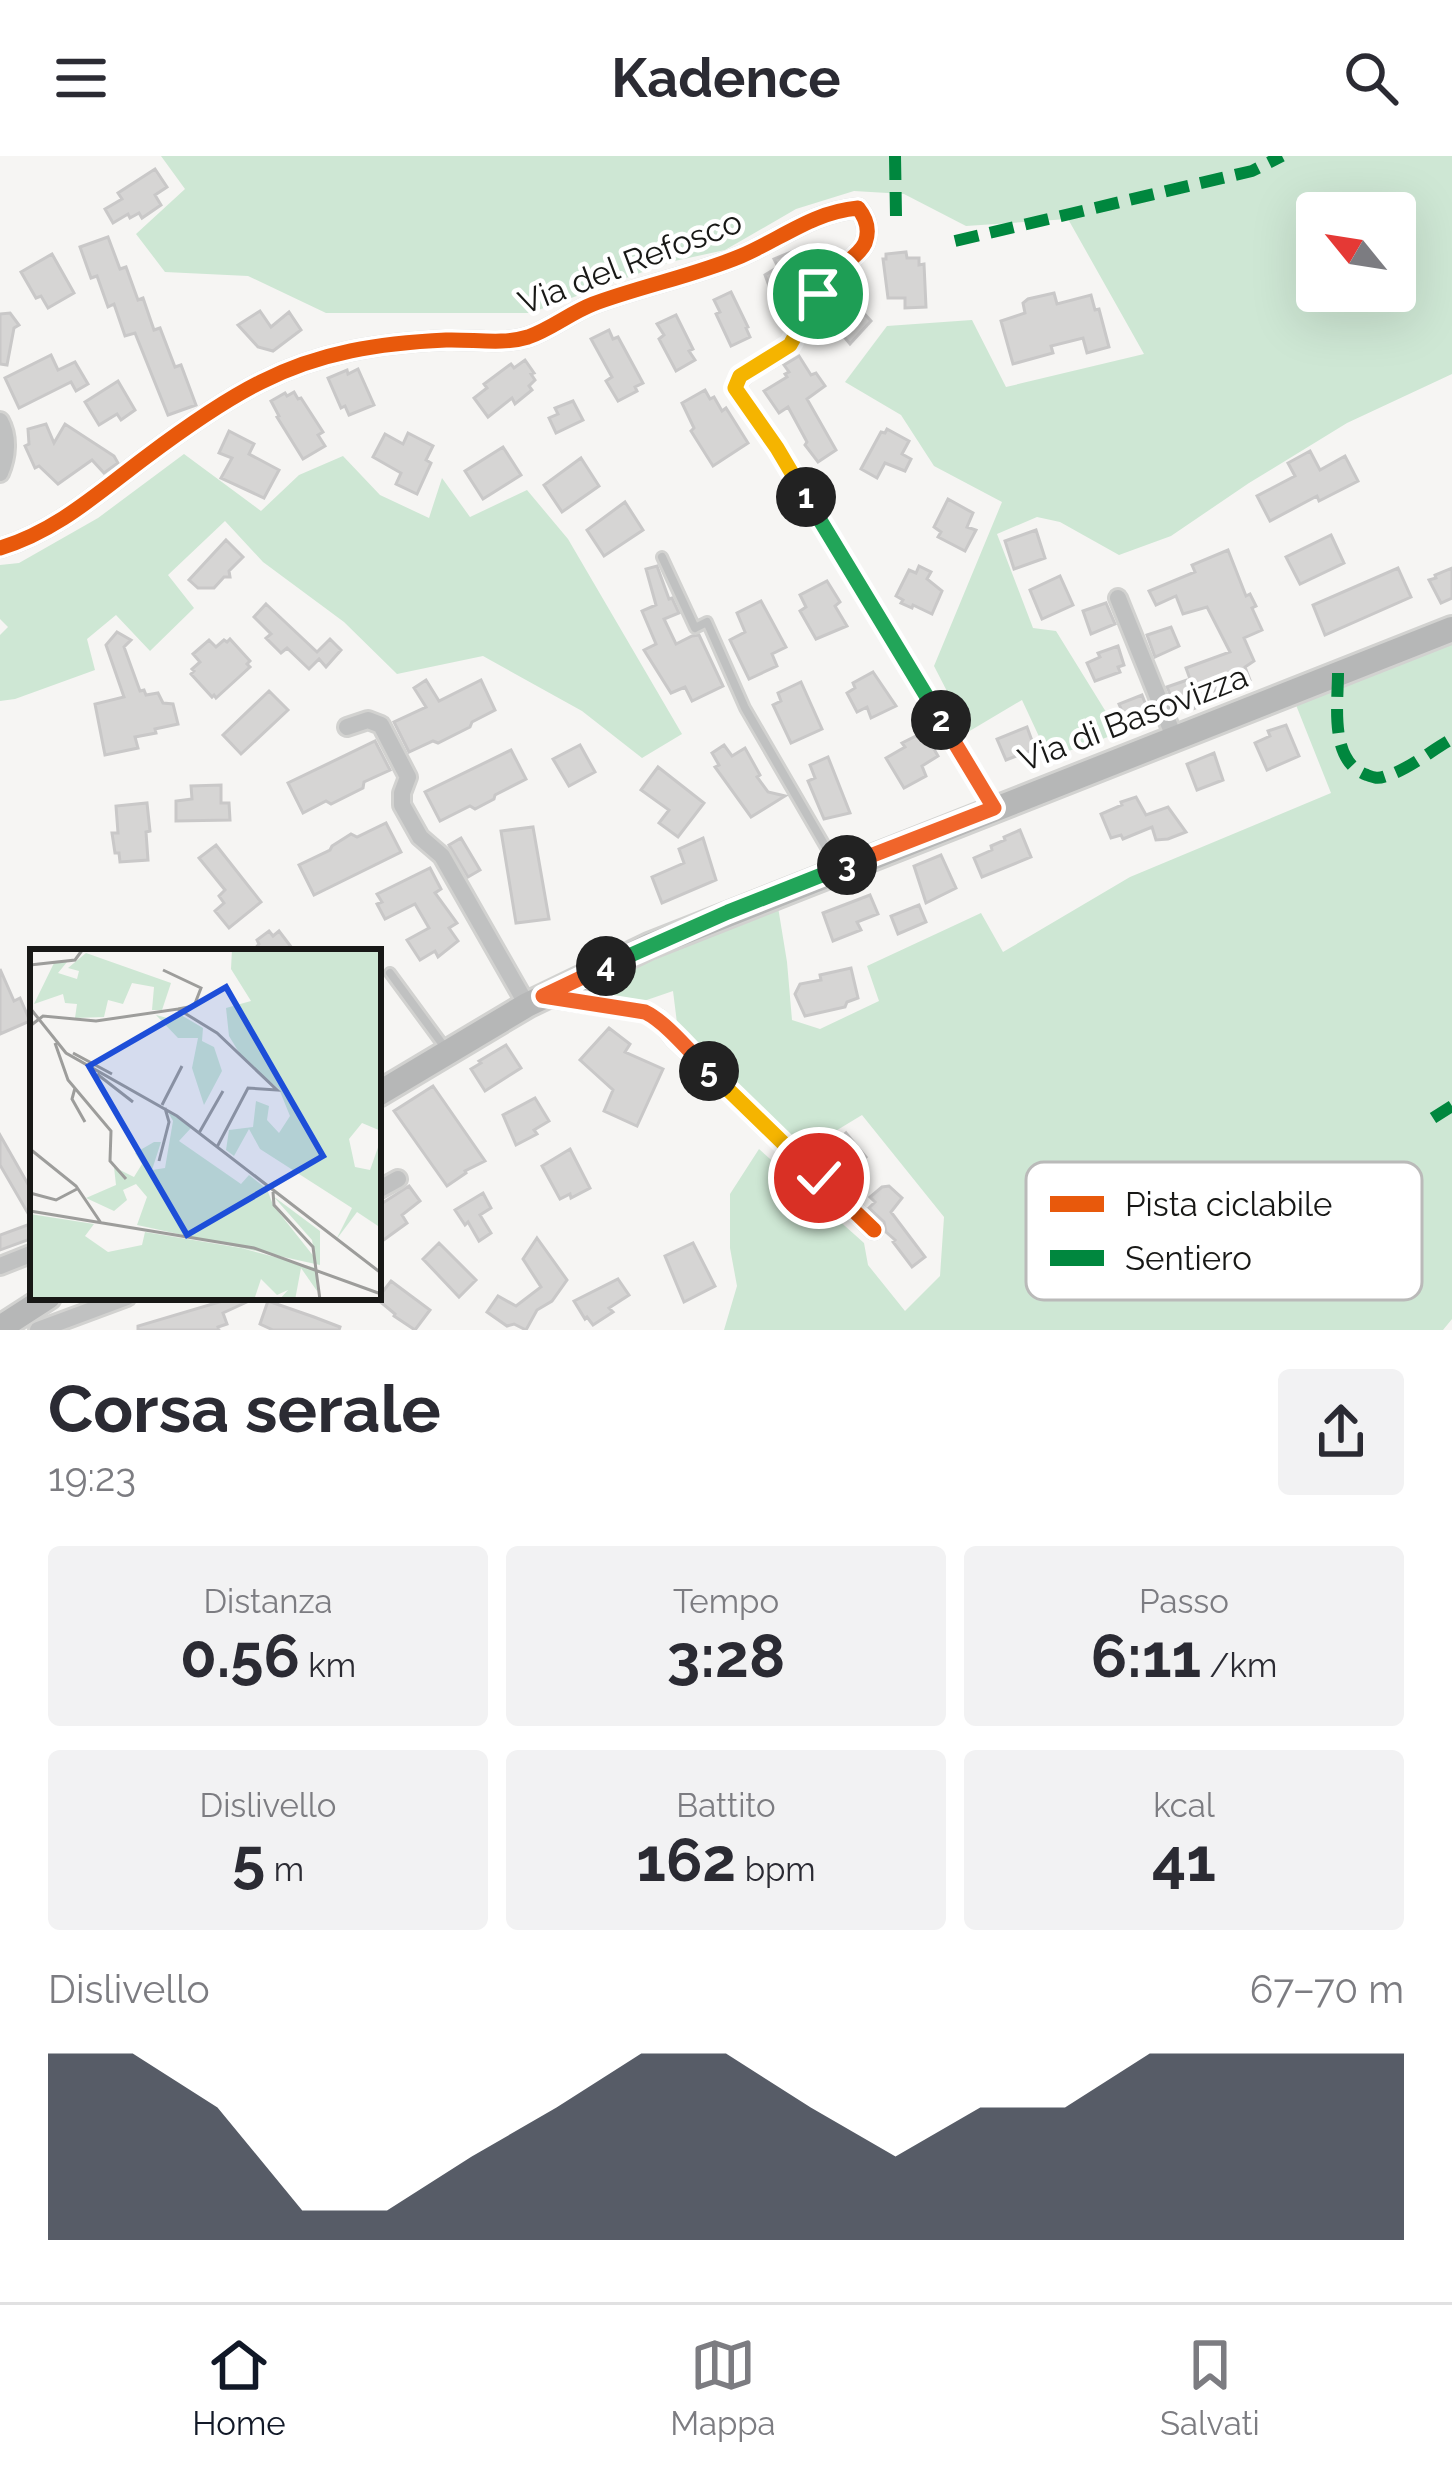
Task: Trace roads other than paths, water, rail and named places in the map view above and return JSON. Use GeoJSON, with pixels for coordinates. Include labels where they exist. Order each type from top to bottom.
{"type":"FeatureCollection","features":[{"type":"Feature","properties":{"kind":"main road","name":"Via di Basovizza"},"geometry":{"type":"LineString","coordinates":[[381,1092],[535,1000],[649,946],[1452,629]]}},
{"type":"Feature","properties":{"kind":"main road"},"geometry":{"type":"LineString","coordinates":[[0,1328],[43,1300]]}},
{"type":"Feature","properties":{"kind":"street","name":"Via del Refosco"},"geometry":{"type":"LineString","coordinates":[[0,548],[68,518],[148,455],[261,382],[337,352],[420,341],[526,337],[594,304],[742,256],[810,219],[858,208],[868,229],[864,245],[832,275],[790,345],[740,376],[735,388],[777,448],[994,808]]}},
{"type":"Feature","properties":{"kind":"street"},"geometry":{"type":"LineString","coordinates":[[0,421],[6,458],[0,473]]}},
{"type":"Feature","properties":{"kind":"street"},"geometry":{"type":"LineString","coordinates":[[1118,598],[1174,737]]}},
{"type":"Feature","properties":{"kind":"street"},"geometry":{"type":"LineString","coordinates":[[347,727],[368,720],[381,725],[408,777],[402,805],[420,837],[442,856],[535,1000],[645,1012],[659,1019],[874,1230]]}},
{"type":"Feature","properties":{"kind":"street"},"geometry":{"type":"LineString","coordinates":[[381,1188],[398,1179]]}},
{"type":"Feature","properties":{"kind":"street"},"geometry":{"type":"LineString","coordinates":[[0,1266],[30,1254]]}},
{"type":"Feature","properties":{"kind":"street"},"geometry":{"type":"LineString","coordinates":[[38,1330],[119,1300]]}},
{"type":"Feature","properties":{"kind":"lane"},"geometry":{"type":"LineString","coordinates":[[662,557],[695,628],[707,622],[745,708],[838,869]]}},
{"type":"Feature","properties":{"kind":"lane"},"geometry":{"type":"LineString","coordinates":[[390,973],[448,1051]]}}]}
